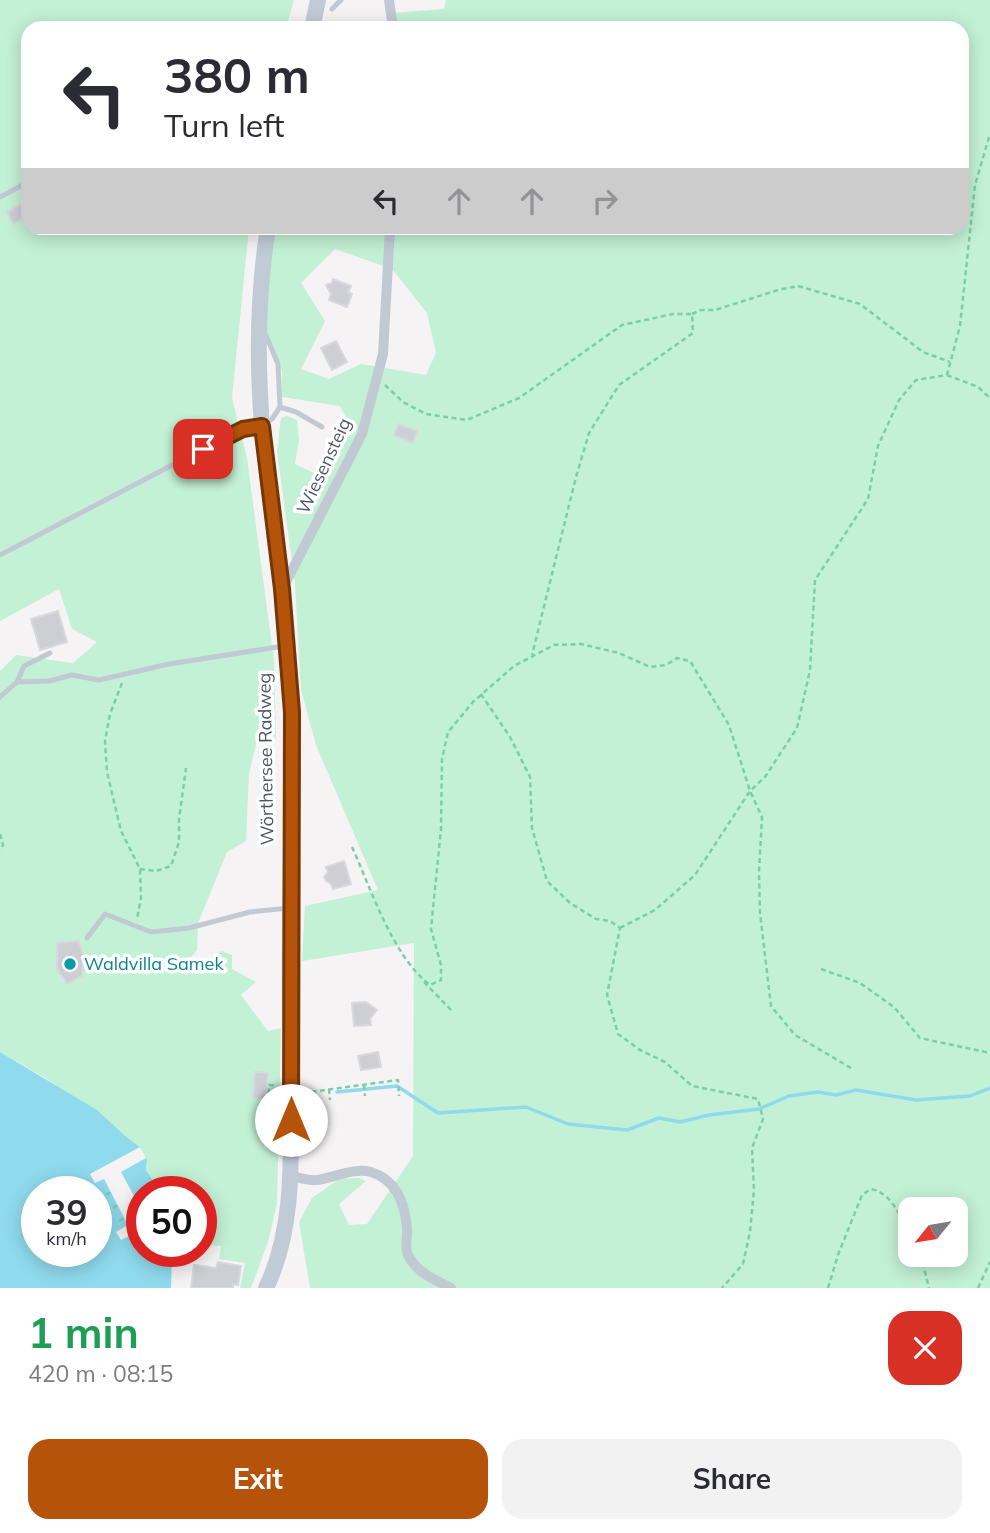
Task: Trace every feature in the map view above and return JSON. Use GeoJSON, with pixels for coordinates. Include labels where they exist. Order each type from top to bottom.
{"type":"FeatureCollection","features":[{"type":"Feature","properties":{"kind":"main road"},"geometry":{"type":"LineString","coordinates":[[314,21],[318,0]]}},
{"type":"Feature","properties":{"kind":"main road"},"geometry":{"type":"LineString","coordinates":[[266,1288],[280,1252],[288,1211],[290,1176],[292,712],[282,589],[262,426],[260,322],[267,235]]}},
{"type":"Feature","properties":{"kind":"street"},"geometry":{"type":"LineString","coordinates":[[389,0],[392,21]]}},
{"type":"Feature","properties":{"kind":"street","name":"Wiesensteig"},"geometry":{"type":"LineString","coordinates":[[282,589],[362,434],[383,354],[390,235]]}},
{"type":"Feature","properties":{"kind":"street"},"geometry":{"type":"LineString","coordinates":[[290,1176],[315,1180],[370,1172],[392,1185],[402,1201],[408,1256],[419,1270],[451,1288]]}},
{"type":"Feature","properties":{"kind":"lane"},"geometry":{"type":"LineString","coordinates":[[332,9],[341,0]]}},
{"type":"Feature","properties":{"kind":"lane"},"geometry":{"type":"LineString","coordinates":[[0,197],[21,186]]}},
{"type":"Feature","properties":{"kind":"lane"},"geometry":{"type":"LineString","coordinates":[[0,555],[243,429],[262,426],[272,419],[280,407],[278,364],[260,322]]}},
{"type":"Feature","properties":{"kind":"lane"},"geometry":{"type":"LineString","coordinates":[[280,407],[296,412],[322,427]]}},
{"type":"Feature","properties":{"kind":"lane"},"geometry":{"type":"LineString","coordinates":[[17,682],[49,681],[72,675],[99,680],[169,664],[287,645]]}},
{"type":"Feature","properties":{"kind":"lane"},"geometry":{"type":"LineString","coordinates":[[0,697],[17,682],[24,666],[50,653]]}},
{"type":"Feature","properties":{"kind":"lane"},"geometry":{"type":"LineString","coordinates":[[87,938],[105,914],[151,932],[189,928],[250,912],[290,908]]}},
{"type":"Feature","properties":{"kind":"path"},"geometry":{"type":"LineString","coordinates":[[947,375],[960,326],[975,185],[990,134]]}},
{"type":"Feature","properties":{"kind":"path"},"geometry":{"type":"LineString","coordinates":[[376,376],[403,402],[426,414],[467,420],[519,398],[622,325],[673,314],[715,310],[798,286],[860,304],[923,352],[950,362]]}},
{"type":"Feature","properties":{"kind":"path"},"geometry":{"type":"LineString","coordinates":[[532,655],[589,433],[619,385],[693,333],[692,314]]}},
{"type":"Feature","properties":{"kind":"path"},"geometry":{"type":"LineString","coordinates":[[620,928],[655,910],[695,875],[750,791],[765,777],[797,728],[810,670],[815,580],[868,499],[878,446],[899,400],[916,380],[947,375],[978,387],[990,398]]}},
{"type":"Feature","properties":{"kind":"path"},"geometry":{"type":"LineString","coordinates":[[417,975],[430,985],[441,980],[431,929],[441,830],[442,759],[448,732],[481,694],[514,666],[554,645],[581,644],[619,653],[650,667],[666,666],[677,658],[690,661],[729,725],[750,791],[762,817],[760,913],[771,1006],[795,1035],[851,1068]]}},
{"type":"Feature","properties":{"kind":"path"},"geometry":{"type":"LineString","coordinates":[[127,674],[110,714],[105,741],[107,772],[121,831],[140,869],[141,898],[135,926]]}},
{"type":"Feature","properties":{"kind":"path"},"geometry":{"type":"LineString","coordinates":[[481,694],[510,737],[530,777],[532,828],[547,881],[570,902],[596,919],[610,921],[620,928]]}},
{"type":"Feature","properties":{"kind":"path"},"geometry":{"type":"LineString","coordinates":[[140,869],[156,871],[171,866],[179,842],[178,819],[186,768]]}},
{"type":"Feature","properties":{"kind":"path"},"geometry":{"type":"LineString","coordinates":[[0,834],[0,850]]}},
{"type":"Feature","properties":{"kind":"path"},"geometry":{"type":"LineString","coordinates":[[352,847],[384,921],[417,975],[452,1011]]}},
{"type":"Feature","properties":{"kind":"path"},"geometry":{"type":"LineString","coordinates":[[620,928],[607,995],[618,1034],[640,1050],[665,1062],[692,1086],[758,1098],[763,1119],[752,1148],[754,1190],[750,1232],[743,1264],[722,1288]]}},
{"type":"Feature","properties":{"kind":"path"},"geometry":{"type":"LineString","coordinates":[[821,969],[860,983],[894,1007],[920,1038],[990,1053]]}},
{"type":"Feature","properties":{"kind":"path"},"geometry":{"type":"LineString","coordinates":[[302,1093],[398,1080],[399,1096]]}},
{"type":"Feature","properties":{"kind":"path"},"geometry":{"type":"LineString","coordinates":[[364,1084],[365,1096]]}},
{"type":"Feature","properties":{"kind":"path"},"geometry":{"type":"LineString","coordinates":[[269,1085],[279,1086],[277,1096],[269,1095],[269,1085]]}},
{"type":"Feature","properties":{"kind":"path"},"geometry":{"type":"LineString","coordinates":[[329,1089],[330,1100]]}},
{"type":"Feature","properties":{"kind":"path"},"geometry":{"type":"LineString","coordinates":[[828,1288],[862,1195],[871,1189],[881,1191],[898,1213]]}},
{"type":"Feature","properties":{"kind":"path"},"geometry":{"type":"LineString","coordinates":[[113,1208],[118,1205]]}},
{"type":"Feature","properties":{"kind":"path"},"geometry":{"type":"LineString","coordinates":[[119,1221],[124,1218]]}},
{"type":"Feature","properties":{"kind":"path"},"geometry":{"type":"LineString","coordinates":[[978,1288],[990,1262]]}},
{"type":"Feature","properties":{"kind":"path"},"geometry":{"type":"LineString","coordinates":[[924,1267],[929,1288]]}},
{"type":"Feature","properties":{"kind":"green space"},"geometry":{"type":"Polygon","coordinates":[[[0,0],[294,0],[288,21],[21,21],[21,235],[248,235],[232,398],[247,458],[274,661],[276,740],[256,744],[249,774],[246,841],[227,852],[198,923],[197,950],[190,958],[196,966],[222,951],[232,955],[232,969],[256,982],[241,995],[268,1031],[281,1028],[277,1203],[268,1242],[251,1288],[240,1288],[245,1263],[219,1259],[221,1246],[217,1246],[217,1176],[150,1176],[146,1170],[147,1160],[140,1147],[47,1079],[0,1052],[0,671],[16,655],[73,663],[97,642],[72,629],[59,589],[0,621],[0,0]]]}},
{"type":"Feature","properties":{"kind":"green space"},"geometry":{"type":"Polygon","coordinates":[[[446,0],[990,0],[990,1288],[310,1288],[299,1222],[312,1198],[339,1179],[359,1178],[366,1181],[339,1204],[349,1225],[367,1224],[413,1156],[414,943],[302,961],[305,906],[378,890],[316,745],[301,690],[295,584],[277,451],[281,418],[287,416],[297,420],[299,440],[295,464],[316,474],[346,417],[340,406],[282,397],[282,372],[265,326],[271,235],[969,235],[969,21],[395,21],[393,13],[444,9],[446,0]],[[335,249],[301,283],[325,321],[301,369],[329,379],[361,364],[426,375],[436,353],[427,313],[392,269],[335,249]]]}},
{"type":"Feature","properties":{"kind":"water"},"geometry":{"type":"Polygon","coordinates":[[[0,1052],[97,1110],[140,1147],[147,1160],[146,1170],[150,1176],[126,1176],[126,1267],[172,1267],[171,1288],[0,1288],[0,1052]]]}},
{"type":"Feature","properties":{"kind":"pier"},"geometry":{"type":"Polygon","coordinates":[[[140,1147],[146,1158],[121,1172],[126,1181],[126,1221],[112,1194],[112,1176],[90,1174],[140,1147]]]}},
{"type":"Feature","properties":{"kind":"pier"},"geometry":{"type":"Polygon","coordinates":[[[126,1226],[126,1237],[121,1240],[116,1232],[126,1226]]]}},
{"type":"Feature","properties":{"kind":"building"},"geometry":{"type":"Polygon","coordinates":[[[21,204],[21,219],[13,224],[7,212],[21,204]]]}},
{"type":"Feature","properties":{"kind":"building"},"geometry":{"type":"Polygon","coordinates":[[[333,279],[351,286],[348,292],[352,294],[347,307],[329,300],[331,294],[326,285],[332,283],[333,279]]]}},
{"type":"Feature","properties":{"kind":"building"},"geometry":{"type":"Polygon","coordinates":[[[336,341],[347,362],[332,370],[321,348],[336,341]]]}},
{"type":"Feature","properties":{"kind":"building"},"geometry":{"type":"Polygon","coordinates":[[[399,424],[417,431],[413,443],[394,435],[399,424]]]}},
{"type":"Feature","properties":{"kind":"building"},"geometry":{"type":"Polygon","coordinates":[[[58,611],[67,642],[40,650],[31,619],[58,611]]]}},
{"type":"Feature","properties":{"kind":"building"},"geometry":{"type":"Polygon","coordinates":[[[344,861],[351,884],[333,889],[324,877],[328,872],[326,867],[344,861]]]}},
{"type":"Feature","properties":{"kind":"building","name":"Waldvilla Samek"},"geometry":{"type":"Polygon","coordinates":[[[79,941],[84,958],[82,976],[67,984],[57,969],[57,943],[79,941]]]}},
{"type":"Feature","properties":{"kind":"building"},"geometry":{"type":"Polygon","coordinates":[[[366,1002],[377,1010],[370,1019],[371,1025],[354,1026],[352,1003],[366,1002]]]}},
{"type":"Feature","properties":{"kind":"building"},"geometry":{"type":"Polygon","coordinates":[[[378,1052],[381,1067],[361,1070],[358,1056],[378,1052]]]}},
{"type":"Feature","properties":{"kind":"building"},"geometry":{"type":"Polygon","coordinates":[[[255,1072],[268,1073],[266,1099],[253,1098],[255,1072]]]}},
{"type":"Feature","properties":{"kind":"building"},"geometry":{"type":"Polygon","coordinates":[[[218,1262],[241,1266],[238,1285],[233,1284],[233,1288],[191,1288],[194,1267],[216,1268],[218,1262]]]}},
{"type":"Feature","properties":{"kind":"waterway"},"geometry":{"type":"LineString","coordinates":[[337,1092],[397,1086],[438,1113],[526,1107],[568,1124],[627,1130],[659,1118],[680,1122],[709,1115],[759,1109],[789,1096],[818,1092],[836,1095],[856,1090],[916,1100],[970,1096],[990,1088]]}},
{"type":"Feature","properties":{"kind":"place","name":"Waldvilla Samek"},"geometry":{"type":"Point","coordinates":[70,964]}},
{"type":"Feature","properties":{"kind":"route"},"geometry":{"type":"LineString","coordinates":[[203,449],[243,429],[262,426],[282,589],[292,712],[291,1120]]}}]}
